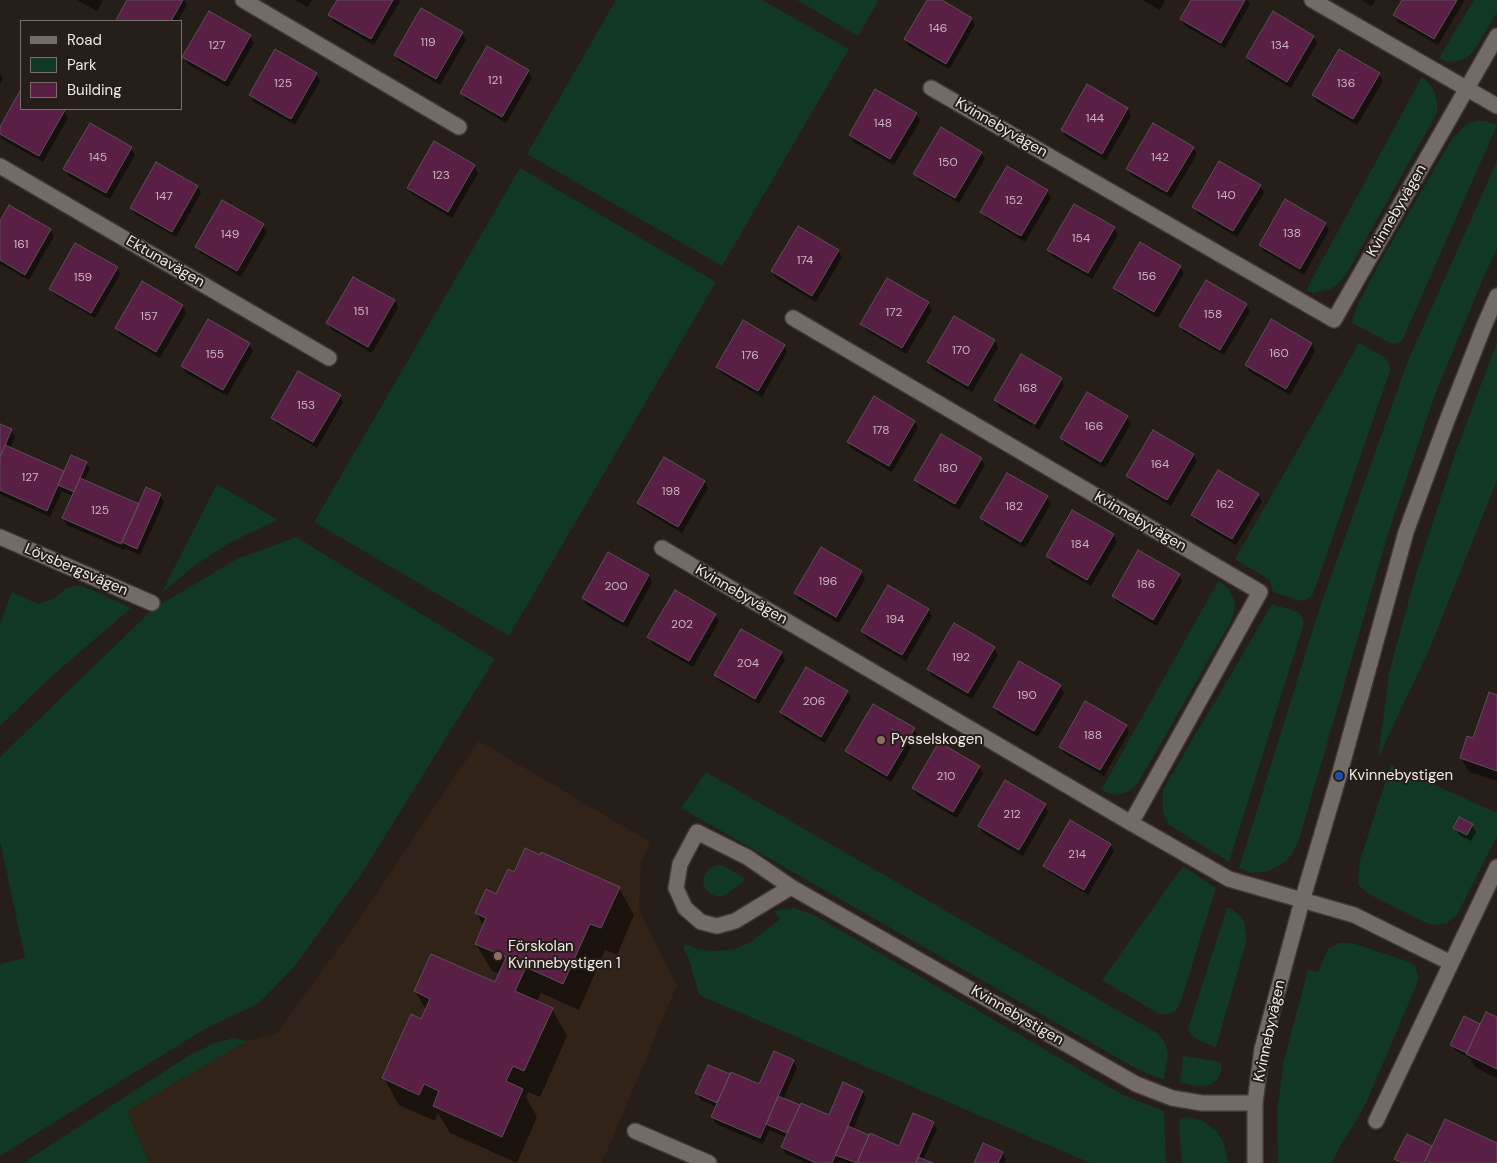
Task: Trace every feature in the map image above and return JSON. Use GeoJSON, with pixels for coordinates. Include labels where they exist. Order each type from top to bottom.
{"type":"FeatureCollection","features":[{"type":"Feature","properties":{"kind":"street"},"geometry":{"type":"LineString","coordinates":[[243,0],[459,127]]}},
{"type":"Feature","properties":{"kind":"street"},"geometry":{"type":"LineString","coordinates":[[1312,0],[1497,106]]}},
{"type":"Feature","properties":{"kind":"street","name":"Kvinnebyvägen"},"geometry":{"type":"LineString","coordinates":[[931,88],[1334,320],[1497,36]]}},
{"type":"Feature","properties":{"kind":"street","name":"Ektunavägen"},"geometry":{"type":"LineString","coordinates":[[0,166],[330,358]]}},
{"type":"Feature","properties":{"kind":"street","name":"Kvinnebyvägen"},"geometry":{"type":"LineString","coordinates":[[1255,1163],[1255,1104],[1262,1049],[1302,901],[1339,776],[1406,532],[1449,414],[1497,296]]}},
{"type":"Feature","properties":{"kind":"street","name":"Kvinnebyvägen"},"geometry":{"type":"LineString","coordinates":[[793,318],[1260,592],[1132,823]]}},
{"type":"Feature","properties":{"kind":"street","name":"Lövsbergsvägen"},"geometry":{"type":"LineString","coordinates":[[0,537],[152,603]]}},
{"type":"Feature","properties":{"kind":"street","name":"Kvinnebyvägen"},"geometry":{"type":"LineString","coordinates":[[662,548],[1229,879],[1354,915],[1451,963]]}},
{"type":"Feature","properties":{"kind":"street","name":"Kvinnebystigen"},"geometry":{"type":"LineString","coordinates":[[791,887],[736,921],[717,926],[701,922],[685,908],[676,888],[680,864],[697,832],[747,857],[791,887],[1136,1084],[1172,1098],[1202,1103],[1255,1104]]}},
{"type":"Feature","properties":{"kind":"street"},"geometry":{"type":"LineString","coordinates":[[1376,1121],[1497,867]]}},
{"type":"Feature","properties":{"kind":"street"},"geometry":{"type":"LineString","coordinates":[[635,1131],[709,1163]]}},
{"type":"Feature","properties":{"kind":"shaded area","name":"Förskolan Kvinnebystigen 1"},"geometry":{"type":"Polygon","coordinates":[[[479,741],[650,842],[641,864],[639,909],[677,985],[602,1163],[149,1163],[127,1111],[247,1041],[277,1033],[354,927],[479,741]]]}},
{"type":"Feature","properties":{"kind":"green space"},"geometry":{"type":"Polygon","coordinates":[[[616,0],[762,0],[849,49],[722,266],[527,154],[616,0]]]}},
{"type":"Feature","properties":{"kind":"green space"},"geometry":{"type":"Polygon","coordinates":[[[797,0],[879,0],[858,36],[797,0]]]}},
{"type":"Feature","properties":{"kind":"green space"},"geometry":{"type":"Polygon","coordinates":[[[1474,0],[1497,0],[1497,12],[1478,44],[1465,59],[1448,62],[1439,58],[1474,0]]]}},
{"type":"Feature","properties":{"kind":"green space"},"geometry":{"type":"Polygon","coordinates":[[[1422,77],[1431,85],[1435,93],[1437,113],[1345,276],[1329,290],[1313,293],[1306,290],[1422,77]]]}},
{"type":"Feature","properties":{"kind":"green space"},"geometry":{"type":"Polygon","coordinates":[[[1485,121],[1497,125],[1402,341],[1396,344],[1390,343],[1352,323],[1357,306],[1381,260],[1452,139],[1468,123],[1485,121]]]}},
{"type":"Feature","properties":{"kind":"green space"},"geometry":{"type":"Polygon","coordinates":[[[1497,161],[1497,249],[1436,392],[1389,531],[1299,840],[1292,854],[1285,862],[1265,872],[1252,873],[1239,868],[1318,613],[1407,363],[1497,161]]]}},
{"type":"Feature","properties":{"kind":"green space"},"geometry":{"type":"Polygon","coordinates":[[[520,168],[716,282],[509,636],[314,522],[520,168]]]}},
{"type":"Feature","properties":{"kind":"green space"},"geometry":{"type":"Polygon","coordinates":[[[1497,342],[1497,480],[1430,648],[1378,758],[1389,673],[1416,574],[1455,454],[1497,342]]]}},
{"type":"Feature","properties":{"kind":"green space"},"geometry":{"type":"Polygon","coordinates":[[[1359,343],[1384,357],[1390,365],[1390,371],[1313,594],[1308,599],[1301,601],[1273,592],[1270,580],[1235,559],[1359,343]]]}},
{"type":"Feature","properties":{"kind":"green space"},"geometry":{"type":"Polygon","coordinates":[[[217,484],[278,520],[231,542],[195,565],[161,594],[217,484]]]}},
{"type":"Feature","properties":{"kind":"green space"},"geometry":{"type":"Polygon","coordinates":[[[296,537],[495,659],[364,870],[294,967],[259,1003],[203,1030],[0,1156],[0,964],[25,958],[0,841],[0,757],[153,609],[237,559],[296,537]]]}},
{"type":"Feature","properties":{"kind":"green space"},"geometry":{"type":"Polygon","coordinates":[[[1219,580],[1229,590],[1234,600],[1235,607],[1231,621],[1138,783],[1131,790],[1121,794],[1113,795],[1101,790],[1219,580]]]}},
{"type":"Feature","properties":{"kind":"green space"},"geometry":{"type":"Polygon","coordinates":[[[77,585],[131,608],[52,676],[0,726],[0,624],[12,592],[38,604],[53,599],[67,588],[77,585]]]}},
{"type":"Feature","properties":{"kind":"green space"},"geometry":{"type":"Polygon","coordinates":[[[1272,604],[1298,612],[1304,623],[1229,862],[1169,825],[1163,813],[1163,790],[1272,604]]]}},
{"type":"Feature","properties":{"kind":"green space"},"geometry":{"type":"Polygon","coordinates":[[[1391,765],[1497,813],[1497,836],[1457,915],[1447,923],[1433,925],[1422,921],[1365,892],[1358,884],[1360,860],[1391,765]]]}},
{"type":"Feature","properties":{"kind":"green space"},"geometry":{"type":"Polygon","coordinates":[[[706,772],[1157,1033],[1165,1042],[1168,1054],[1164,1080],[1137,1069],[681,808],[706,772]]]}},
{"type":"Feature","properties":{"kind":"green space"},"geometry":{"type":"Polygon","coordinates":[[[717,865],[724,866],[746,879],[726,895],[718,897],[711,894],[705,889],[703,881],[705,874],[710,868],[717,865]]]}},
{"type":"Feature","properties":{"kind":"green space"},"geometry":{"type":"Polygon","coordinates":[[[1183,866],[1216,888],[1180,1004],[1175,1011],[1168,1014],[1159,1014],[1102,980],[1183,866]]]}},
{"type":"Feature","properties":{"kind":"green space"},"geometry":{"type":"Polygon","coordinates":[[[794,908],[814,915],[1123,1095],[1164,1111],[1166,1163],[1090,1163],[699,995],[689,959],[683,948],[685,944],[697,949],[716,951],[735,949],[751,942],[780,919],[774,911],[794,908]]]}},
{"type":"Feature","properties":{"kind":"green space"},"geometry":{"type":"Polygon","coordinates":[[[1227,908],[1230,908],[1244,921],[1247,940],[1216,1047],[1192,1036],[1188,1029],[1227,908]]]}},
{"type":"Feature","properties":{"kind":"green space"},"geometry":{"type":"Polygon","coordinates":[[[1339,943],[1352,943],[1415,965],[1419,979],[1366,1103],[1341,1144],[1332,1163],[1278,1163],[1277,1111],[1284,1060],[1308,970],[1318,972],[1328,949],[1339,943]]]}},
{"type":"Feature","properties":{"kind":"green space"},"geometry":{"type":"Polygon","coordinates":[[[234,1038],[247,1041],[127,1111],[149,1163],[23,1163],[188,1056],[215,1043],[234,1038]]]}},
{"type":"Feature","properties":{"kind":"green space"},"geometry":{"type":"Polygon","coordinates":[[[1183,1056],[1221,1062],[1221,1072],[1217,1080],[1210,1085],[1199,1086],[1180,1083],[1183,1056]]]}},
{"type":"Feature","properties":{"kind":"green space"},"geometry":{"type":"Polygon","coordinates":[[[1187,1117],[1201,1120],[1217,1131],[1224,1144],[1228,1163],[1182,1163],[1179,1126],[1180,1119],[1187,1117]]]}},
{"type":"Feature","properties":{"kind":"building"},"geometry":{"type":"Polygon","coordinates":[[[127,0],[183,0],[172,20],[116,20],[127,0]]]}},
{"type":"Feature","properties":{"kind":"building"},"geometry":{"type":"Polygon","coordinates":[[[337,0],[393,0],[371,39],[328,15],[337,0]]]}},
{"type":"Feature","properties":{"kind":"building"},"geometry":{"type":"Polygon","coordinates":[[[927,0],[942,0],[972,18],[946,64],[904,39],[927,0]]]}},
{"type":"Feature","properties":{"kind":"building"},"geometry":{"type":"Polygon","coordinates":[[[1191,0],[1245,0],[1221,43],[1180,19],[1191,0]]]}},
{"type":"Feature","properties":{"kind":"building"},"geometry":{"type":"Polygon","coordinates":[[[1402,0],[1457,0],[1434,39],[1393,15],[1402,0]]]}},
{"type":"Feature","properties":{"kind":"building"},"geometry":{"type":"Polygon","coordinates":[[[421,8],[463,32],[436,79],[394,55],[421,8]]]}},
{"type":"Feature","properties":{"kind":"building"},"geometry":{"type":"Polygon","coordinates":[[[209,11],[251,35],[225,81],[182,57],[209,11]]]}},
{"type":"Feature","properties":{"kind":"building"},"geometry":{"type":"Polygon","coordinates":[[[1273,11],[1314,36],[1287,82],[1246,57],[1273,11]]]}},
{"type":"Feature","properties":{"kind":"building"},"geometry":{"type":"Polygon","coordinates":[[[487,46],[529,70],[502,117],[460,93],[487,46]]]}},
{"type":"Feature","properties":{"kind":"building"},"geometry":{"type":"Polygon","coordinates":[[[275,49],[317,73],[291,119],[249,95],[275,49]]]}},
{"type":"Feature","properties":{"kind":"building"},"geometry":{"type":"Polygon","coordinates":[[[1339,49],[1380,73],[1353,119],[1312,95],[1339,49]]]}},
{"type":"Feature","properties":{"kind":"building"},"geometry":{"type":"Polygon","coordinates":[[[1087,84],[1128,108],[1102,154],[1061,130],[1087,84]]]}},
{"type":"Feature","properties":{"kind":"building"},"geometry":{"type":"Polygon","coordinates":[[[875,89],[917,113],[890,159],[849,135],[875,89]]]}},
{"type":"Feature","properties":{"kind":"building"},"geometry":{"type":"Polygon","coordinates":[[[20,91],[20,110],[65,110],[39,156],[0,134],[0,127],[20,91]]]}},
{"type":"Feature","properties":{"kind":"building"},"geometry":{"type":"Polygon","coordinates":[[[90,123],[132,147],[106,193],[63,169],[90,123]]]}},
{"type":"Feature","properties":{"kind":"building"},"geometry":{"type":"Polygon","coordinates":[[[1153,123],[1194,147],[1167,192],[1126,169],[1153,123]]]}},
{"type":"Feature","properties":{"kind":"building"},"geometry":{"type":"Polygon","coordinates":[[[941,127],[982,152],[955,198],[913,174],[941,127]]]}},
{"type":"Feature","properties":{"kind":"building"},"geometry":{"type":"Polygon","coordinates":[[[434,141],[475,165],[448,212],[407,188],[434,141]]]}},
{"type":"Feature","properties":{"kind":"building"},"geometry":{"type":"Polygon","coordinates":[[[1219,161],[1261,185],[1233,231],[1192,207],[1219,161]]]}},
{"type":"Feature","properties":{"kind":"building"},"geometry":{"type":"Polygon","coordinates":[[[156,162],[198,186],[172,232],[130,208],[156,162]]]}},
{"type":"Feature","properties":{"kind":"building"},"geometry":{"type":"Polygon","coordinates":[[[1007,166],[1048,190],[1021,236],[980,212],[1007,166]]]}},
{"type":"Feature","properties":{"kind":"building"},"geometry":{"type":"Polygon","coordinates":[[[1285,199],[1326,223],[1300,269],[1259,245],[1285,199]]]}},
{"type":"Feature","properties":{"kind":"building"},"geometry":{"type":"Polygon","coordinates":[[[222,200],[264,224],[237,271],[195,247],[222,200]]]}},
{"type":"Feature","properties":{"kind":"building"},"geometry":{"type":"Polygon","coordinates":[[[1074,204],[1115,227],[1088,273],[1047,250],[1074,204]]]}},
{"type":"Feature","properties":{"kind":"building"},"geometry":{"type":"Polygon","coordinates":[[[9,205],[51,229],[25,275],[0,260],[0,221],[9,205]]]}},
{"type":"Feature","properties":{"kind":"building"},"geometry":{"type":"Polygon","coordinates":[[[798,226],[839,250],[812,296],[771,271],[798,226]]]}},
{"type":"Feature","properties":{"kind":"building"},"geometry":{"type":"Polygon","coordinates":[[[1140,242],[1181,266],[1154,312],[1113,288],[1140,242]]]}},
{"type":"Feature","properties":{"kind":"building"},"geometry":{"type":"Polygon","coordinates":[[[75,243],[118,267],[91,313],[49,289],[75,243]]]}},
{"type":"Feature","properties":{"kind":"building"},"geometry":{"type":"Polygon","coordinates":[[[353,277],[395,300],[368,347],[326,323],[353,277]]]}},
{"type":"Feature","properties":{"kind":"building"},"geometry":{"type":"Polygon","coordinates":[[[887,278],[929,302],[902,348],[860,324],[887,278]]]}},
{"type":"Feature","properties":{"kind":"building"},"geometry":{"type":"Polygon","coordinates":[[[1206,280],[1247,304],[1220,350],[1179,326],[1206,280]]]}},
{"type":"Feature","properties":{"kind":"building"},"geometry":{"type":"Polygon","coordinates":[[[142,281],[183,305],[156,352],[115,328],[142,281]]]}},
{"type":"Feature","properties":{"kind":"building"},"geometry":{"type":"Polygon","coordinates":[[[954,316],[995,340],[968,386],[927,362],[954,316]]]}},
{"type":"Feature","properties":{"kind":"building"},"geometry":{"type":"Polygon","coordinates":[[[208,319],[250,343],[223,390],[181,366],[208,319]]]}},
{"type":"Feature","properties":{"kind":"building"},"geometry":{"type":"Polygon","coordinates":[[[1271,319],[1312,343],[1286,389],[1245,365],[1271,319]]]}},
{"type":"Feature","properties":{"kind":"building"},"geometry":{"type":"Polygon","coordinates":[[[743,320],[785,345],[758,391],[716,367],[743,320]]]}},
{"type":"Feature","properties":{"kind":"building"},"geometry":{"type":"Polygon","coordinates":[[[1021,354],[1062,378],[1035,424],[994,400],[1021,354]]]}},
{"type":"Feature","properties":{"kind":"building"},"geometry":{"type":"Polygon","coordinates":[[[298,371],[341,395],[313,442],[271,418],[298,371]]]}},
{"type":"Feature","properties":{"kind":"building"},"geometry":{"type":"Polygon","coordinates":[[[1087,392],[1128,416],[1101,462],[1060,438],[1087,392]]]}},
{"type":"Feature","properties":{"kind":"building"},"geometry":{"type":"Polygon","coordinates":[[[874,396],[915,421],[889,466],[847,442],[874,396]]]}},
{"type":"Feature","properties":{"kind":"building"},"geometry":{"type":"Polygon","coordinates":[[[0,424],[12,429],[0,457],[0,424]]]}},
{"type":"Feature","properties":{"kind":"building"},"geometry":{"type":"Polygon","coordinates":[[[1153,430],[1194,454],[1167,500],[1126,476],[1153,430]]]}},
{"type":"Feature","properties":{"kind":"building"},"geometry":{"type":"Polygon","coordinates":[[[941,434],[982,458],[955,504],[914,480],[941,434]]]}},
{"type":"Feature","properties":{"kind":"building"},"geometry":{"type":"Polygon","coordinates":[[[5,445],[64,471],[47,511],[0,490],[0,457],[5,445]]]}},
{"type":"Feature","properties":{"kind":"building"},"geometry":{"type":"Polygon","coordinates":[[[71,455],[87,462],[74,492],[58,485],[71,455]]]}},
{"type":"Feature","properties":{"kind":"building"},"geometry":{"type":"Polygon","coordinates":[[[664,457],[705,481],[678,527],[637,503],[664,457]]]}},
{"type":"Feature","properties":{"kind":"building"},"geometry":{"type":"Polygon","coordinates":[[[1218,470],[1259,494],[1232,539],[1191,515],[1218,470]]]}},
{"type":"Feature","properties":{"kind":"building"},"geometry":{"type":"Polygon","coordinates":[[[1007,473],[1048,496],[1021,542],[980,518],[1007,473]]]}},
{"type":"Feature","properties":{"kind":"building"},"geometry":{"type":"Polygon","coordinates":[[[80,478],[139,504],[121,544],[62,518],[80,478]]]}},
{"type":"Feature","properties":{"kind":"building"},"geometry":{"type":"Polygon","coordinates":[[[146,487],[161,494],[137,549],[122,542],[146,487]]]}},
{"type":"Feature","properties":{"kind":"building"},"geometry":{"type":"Polygon","coordinates":[[[1072,510],[1114,534],[1087,580],[1046,556],[1072,510]]]}},
{"type":"Feature","properties":{"kind":"building"},"geometry":{"type":"Polygon","coordinates":[[[821,547],[862,571],[836,617],[794,593],[821,547]]]}},
{"type":"Feature","properties":{"kind":"building"},"geometry":{"type":"Polygon","coordinates":[[[1138,550],[1180,574],[1153,620],[1112,596],[1138,550]]]}},
{"type":"Feature","properties":{"kind":"building"},"geometry":{"type":"Polygon","coordinates":[[[608,552],[649,575],[623,622],[582,598],[608,552]]]}},
{"type":"Feature","properties":{"kind":"building"},"geometry":{"type":"Polygon","coordinates":[[[888,585],[929,609],[902,655],[861,631],[888,585]]]}},
{"type":"Feature","properties":{"kind":"building"},"geometry":{"type":"Polygon","coordinates":[[[675,590],[716,614],[689,661],[647,637],[675,590]]]}},
{"type":"Feature","properties":{"kind":"building"},"geometry":{"type":"Polygon","coordinates":[[[954,623],[995,647],[968,693],[927,669],[954,623]]]}},
{"type":"Feature","properties":{"kind":"building"},"geometry":{"type":"Polygon","coordinates":[[[741,629],[782,652],[755,699],[714,675],[741,629]]]}},
{"type":"Feature","properties":{"kind":"building"},"geometry":{"type":"Polygon","coordinates":[[[1019,661],[1061,685],[1034,731],[993,707],[1019,661]]]}},
{"type":"Feature","properties":{"kind":"building"},"geometry":{"type":"Polygon","coordinates":[[[806,667],[848,691],[821,737],[780,712],[806,667]]]}},
{"type":"Feature","properties":{"kind":"building"},"geometry":{"type":"Polygon","coordinates":[[[1489,692],[1497,695],[1497,771],[1460,758],[1467,736],[1473,738],[1489,692]]]}},
{"type":"Feature","properties":{"kind":"building"},"geometry":{"type":"Polygon","coordinates":[[[1085,701],[1127,725],[1100,770],[1059,747],[1085,701]]]}},
{"type":"Feature","properties":{"kind":"building"},"geometry":{"type":"Polygon","coordinates":[[[873,704],[915,728],[887,776],[845,751],[873,704]]]}},
{"type":"Feature","properties":{"kind":"building"},"geometry":{"type":"Polygon","coordinates":[[[939,742],[980,766],[953,812],[912,788],[939,742]]]}},
{"type":"Feature","properties":{"kind":"building"},"geometry":{"type":"Polygon","coordinates":[[[1005,780],[1046,804],[1019,850],[978,826],[1005,780]]]}},
{"type":"Feature","properties":{"kind":"building"},"geometry":{"type":"Polygon","coordinates":[[[1459,817],[1473,824],[1467,835],[1453,828],[1459,817]]]}},
{"type":"Feature","properties":{"kind":"building"},"geometry":{"type":"Polygon","coordinates":[[[1070,820],[1111,844],[1084,890],[1043,866],[1070,820]]]}},
{"type":"Feature","properties":{"kind":"building"},"geometry":{"type":"Polygon","coordinates":[[[525,848],[540,855],[541,852],[620,887],[601,928],[590,924],[563,984],[526,967],[515,991],[553,1008],[524,1071],[513,1066],[506,1081],[523,1089],[502,1137],[433,1106],[439,1091],[424,1084],[419,1095],[382,1078],[411,1014],[421,1019],[430,999],[414,991],[431,954],[495,982],[506,957],[475,944],[486,918],[475,913],[486,889],[496,894],[508,869],[514,872],[525,848]]]}},
{"type":"Feature","properties":{"kind":"building"},"geometry":{"type":"Polygon","coordinates":[[[1486,1012],[1497,1017],[1497,1069],[1466,1054],[1486,1012]]]}},
{"type":"Feature","properties":{"kind":"building"},"geometry":{"type":"Polygon","coordinates":[[[1464,1016],[1480,1024],[1467,1053],[1450,1045],[1464,1016]]]}},
{"type":"Feature","properties":{"kind":"building"},"geometry":{"type":"Polygon","coordinates":[[[774,1051],[794,1060],[760,1138],[711,1117],[731,1072],[759,1084],[774,1051]]]}},
{"type":"Feature","properties":{"kind":"building"},"geometry":{"type":"Polygon","coordinates":[[[708,1065],[730,1074],[717,1103],[695,1093],[708,1065]]]}},
{"type":"Feature","properties":{"kind":"building"},"geometry":{"type":"Polygon","coordinates":[[[843,1082],[863,1091],[832,1163],[816,1163],[781,1147],[801,1103],[829,1115],[843,1082]]]}},
{"type":"Feature","properties":{"kind":"building"},"geometry":{"type":"Polygon","coordinates":[[[778,1096],[800,1105],[787,1133],[766,1124],[778,1096]]]}},
{"type":"Feature","properties":{"kind":"building"},"geometry":{"type":"Polygon","coordinates":[[[913,1113],[934,1122],[916,1163],[857,1163],[870,1133],[899,1146],[913,1113]]]}},
{"type":"Feature","properties":{"kind":"building"},"geometry":{"type":"Polygon","coordinates":[[[1445,1119],[1497,1143],[1497,1163],[1430,1163],[1425,1161],[1445,1119]]]}},
{"type":"Feature","properties":{"kind":"building"},"geometry":{"type":"Polygon","coordinates":[[[848,1126],[869,1135],[857,1163],[835,1155],[848,1126]]]}},
{"type":"Feature","properties":{"kind":"building"},"geometry":{"type":"Polygon","coordinates":[[[1407,1134],[1432,1146],[1424,1163],[1402,1163],[1394,1159],[1407,1134]]]}},
{"type":"Feature","properties":{"kind":"building"},"geometry":{"type":"Polygon","coordinates":[[[983,1143],[1003,1152],[998,1163],[974,1163],[983,1143]]]}},
{"type":"Feature","properties":{"kind":"building"},"geometry":{"type":"Polygon","coordinates":[[[918,1157],[933,1163],[916,1163],[918,1157]]]}},
{"type":"Feature","properties":{"kind":"place","name":"Pysselskogen"},"geometry":{"type":"Point","coordinates":[881,740]}},
{"type":"Feature","properties":{"kind":"place","name":"Kvinnebystigen"},"geometry":{"type":"Point","coordinates":[1339,776]}},
{"type":"Feature","properties":{"kind":"place","name":"Förskolan Kvinnebystigen 1"},"geometry":{"type":"Point","coordinates":[498,956]}}]}
